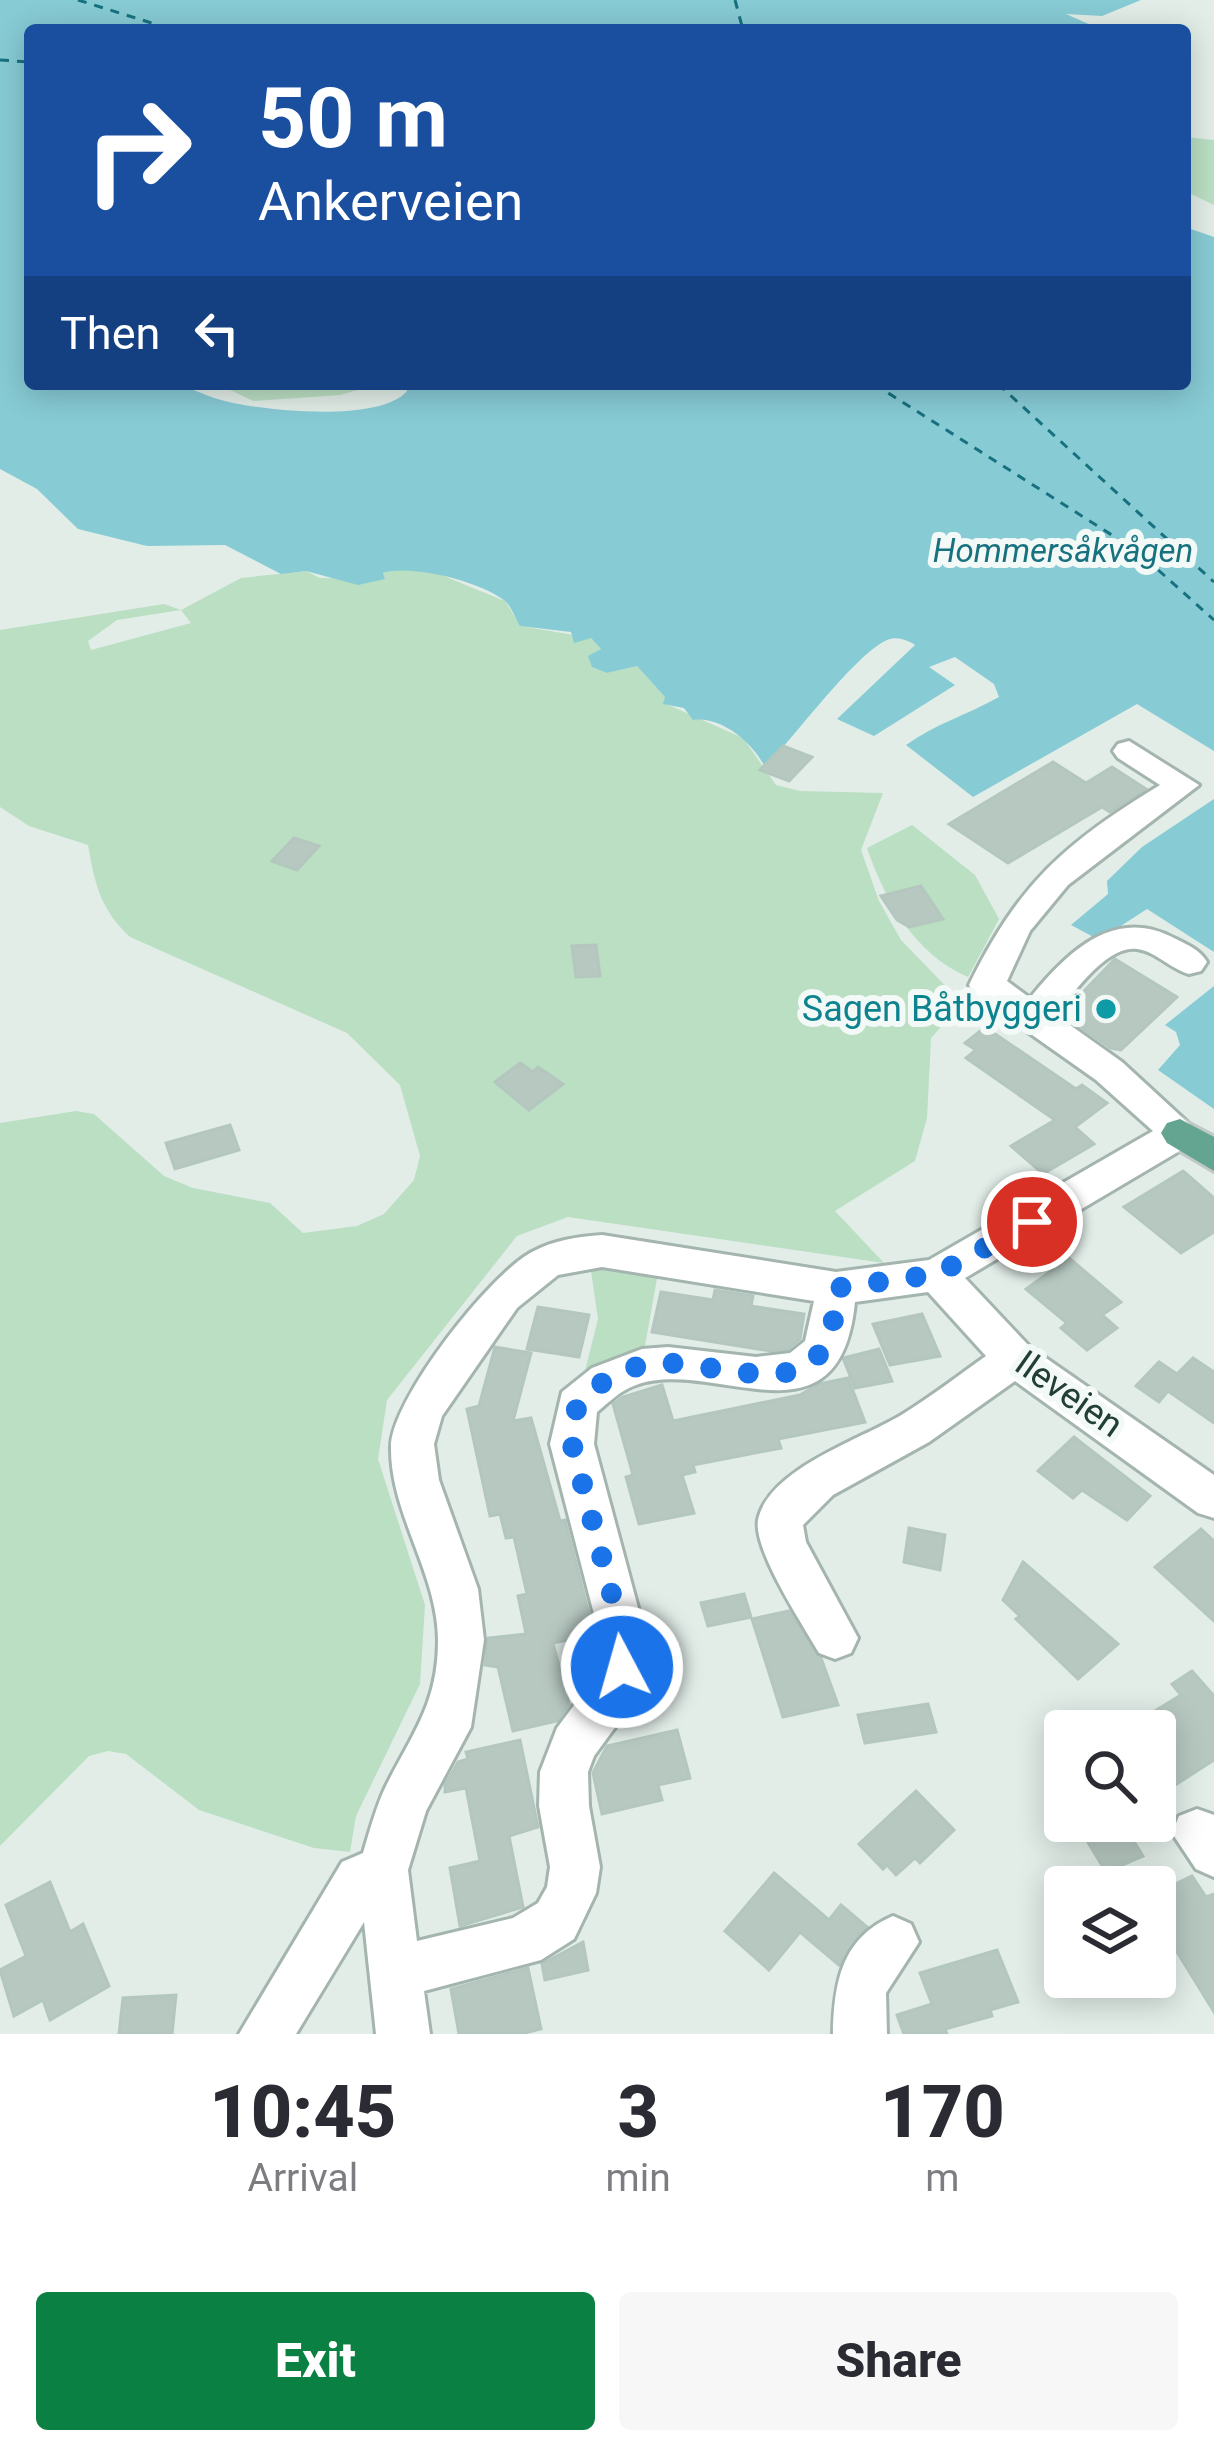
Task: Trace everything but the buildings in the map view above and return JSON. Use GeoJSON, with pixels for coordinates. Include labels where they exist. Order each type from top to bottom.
{"type":"FeatureCollection","features":[{"type":"Feature","properties":{"kind":"street"},"geometry":{"type":"LineString","coordinates":[[403,2034],[383,1870],[404,1802],[447,1727],[461,1640],[455,1589],[417,1480],[412,1444],[423,1409],[502,1296],[544,1264],[568,1254],[602,1251],[836,1288],[937,1274],[1197,1145],[1109,1071],[987,985],[1020,919],[1065,865],[1183,785],[1129,751]]}},
{"type":"Feature","properties":{"kind":"street"},"geometry":{"type":"LineString","coordinates":[[1035,1017],[1065,976],[1130,936],[1142,937],[1190,962]]}},
{"type":"Feature","properties":{"kind":"street","name":"Ileveien"},"geometry":{"type":"LineString","coordinates":[[937,1274],[1015,1359],[1214,1499]]}},
{"type":"Feature","properties":{"kind":"street"},"geometry":{"type":"LineString","coordinates":[[395,1972],[523,1942],[556,1921],[572,1893],[575,1867],[564,1806],[564,1772],[574,1744],[613,1690],[625,1645],[572,1444],[577,1405],[617,1372],[665,1363],[768,1378],[804,1368],[836,1324],[836,1288]]}},
{"type":"Feature","properties":{"kind":"street"},"geometry":{"type":"LineString","coordinates":[[835,1638],[784,1545],[779,1522],[794,1498],[837,1466],[901,1437],[1015,1359]]}},
{"type":"Feature","properties":{"kind":"street"},"geometry":{"type":"LineString","coordinates":[[266,2034],[360,1880],[383,1870]]}},
{"type":"Feature","properties":{"kind":"street"},"geometry":{"type":"LineString","coordinates":[[860,2034],[860,1985],[893,1942]]}},
{"type":"Feature","properties":{"kind":"green space"},"geometry":{"type":"Polygon","coordinates":[[[1191,138],[1214,140],[1214,205],[1191,194],[1191,138]]]}},
{"type":"Feature","properties":{"kind":"green space"},"geometry":{"type":"Polygon","coordinates":[[[230,390],[358,390],[340,395],[253,401],[230,390]]]}},
{"type":"Feature","properties":{"kind":"green space"},"geometry":{"type":"Polygon","coordinates":[[[429,570],[505,601],[521,626],[591,638],[602,650],[589,656],[593,667],[607,673],[637,666],[666,698],[664,703],[743,738],[776,785],[800,791],[883,793],[861,850],[879,901],[901,940],[962,1003],[931,1038],[927,1118],[915,1161],[835,1211],[884,1263],[568,1217],[517,1236],[387,1400],[378,1459],[425,1605],[420,1684],[356,1816],[350,1852],[314,1848],[199,1810],[126,1754],[108,1751],[89,1756],[0,1846],[0,1123],[76,1111],[94,1114],[164,1176],[193,1188],[270,1203],[303,1233],[357,1226],[384,1214],[414,1180],[420,1156],[400,1085],[347,1033],[130,937],[100,895],[88,845],[29,826],[0,807],[0,630],[164,604],[181,610],[241,578],[306,571],[320,578],[385,579],[383,573],[429,570]],[[181,610],[117,620],[88,641],[91,650],[191,623],[181,610]]]}},
{"type":"Feature","properties":{"kind":"green space"},"geometry":{"type":"Polygon","coordinates":[[[912,825],[975,875],[999,919],[968,977],[917,940],[893,906],[867,848],[912,825]]]}},
{"type":"Feature","properties":{"kind":"green space"},"geometry":{"type":"Polygon","coordinates":[[[590,1264],[658,1273],[643,1357],[582,1383],[598,1319],[590,1264]]]}},
{"type":"Feature","properties":{"kind":"water","name":"Hommersåkvågen"},"geometry":{"type":"Polygon","coordinates":[[[0,0],[1141,0],[1102,16],[1066,14],[1088,24],[24,24],[24,390],[193,390],[243,405],[320,412],[373,407],[393,401],[406,390],[1191,390],[1191,229],[1214,237],[1214,751],[1137,704],[973,797],[906,745],[999,697],[994,684],[955,657],[929,667],[955,685],[874,736],[837,719],[915,645],[894,638],[859,662],[765,767],[735,733],[714,722],[693,720],[684,708],[663,704],[665,697],[637,666],[607,673],[592,667],[588,656],[601,649],[591,638],[574,643],[571,632],[520,626],[505,601],[463,581],[396,571],[383,573],[385,579],[358,585],[306,571],[281,574],[225,545],[147,546],[78,529],[37,489],[0,469],[0,0]]]}},
{"type":"Feature","properties":{"kind":"water"},"geometry":{"type":"Polygon","coordinates":[[[1214,799],[1214,952],[1147,909],[1099,940],[1071,925],[1108,894],[1107,881],[1142,847],[1214,799]]]}},
{"type":"Feature","properties":{"kind":"water"},"geometry":{"type":"Polygon","coordinates":[[[1214,986],[1214,1109],[1158,1070],[1180,1045],[1176,1032],[1165,1025],[1214,986]]]}},
{"type":"Feature","properties":{"kind":"ferry route"},"geometry":{"type":"LineString","coordinates":[[78,0],[155,24]]}},
{"type":"Feature","properties":{"kind":"ferry route"},"geometry":{"type":"LineString","coordinates":[[735,0],[741,24]]}},
{"type":"Feature","properties":{"kind":"ferry route"},"geometry":{"type":"LineString","coordinates":[[0,60],[24,62]]}},
{"type":"Feature","properties":{"kind":"ferry route"},"geometry":{"type":"LineString","coordinates":[[883,390],[1137,551],[1214,620]]}},
{"type":"Feature","properties":{"kind":"ferry route"},"geometry":{"type":"LineString","coordinates":[[1005,390],[1214,582]]}},
{"type":"Feature","properties":{"kind":"place","name":"Sagen Båtbyggeri"},"geometry":{"type":"Point","coordinates":[1106,1009]}},
{"type":"Feature","properties":{"kind":"route"},"geometry":{"type":"LineString","coordinates":[[622,1667],[625,1645],[572,1444],[577,1405],[592,1388],[617,1372],[665,1363],[768,1378],[804,1368],[824,1347],[836,1324],[836,1288],[886,1285],[937,1274],[1032,1222]]}}]}
